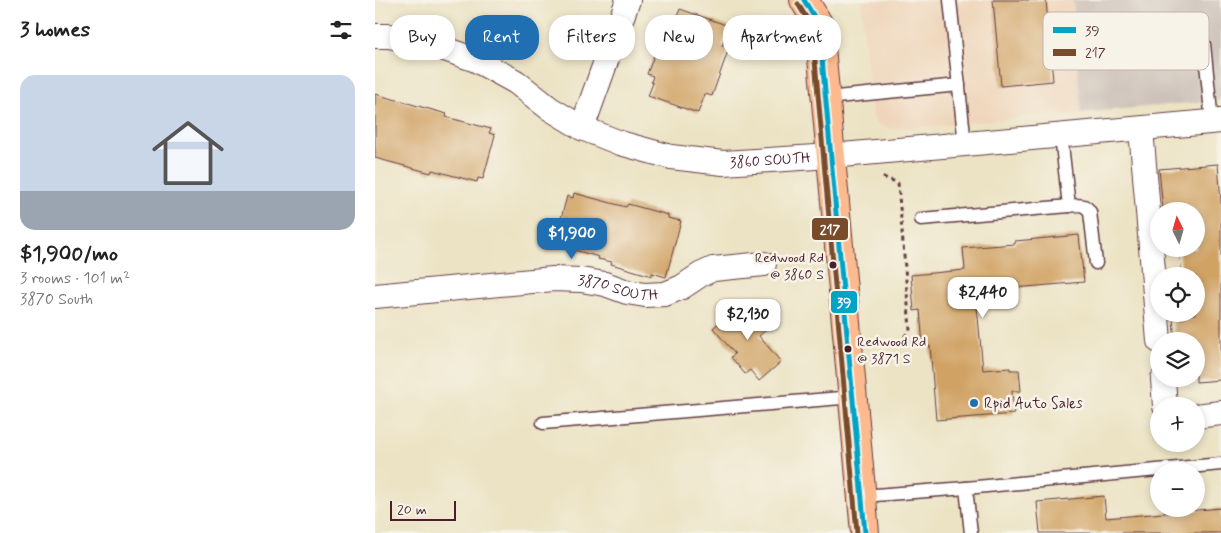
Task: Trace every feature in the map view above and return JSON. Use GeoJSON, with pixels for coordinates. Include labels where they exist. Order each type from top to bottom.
{"type":"FeatureCollection","features":[{"type":"Feature","properties":{"kind":"main road"},"geometry":{"type":"LineString","coordinates":[[804,0],[813,15]]}},
{"type":"Feature","properties":{"kind":"main road"},"geometry":{"type":"LineString","coordinates":[[823,15],[829,0]]}},
{"type":"Feature","properties":{"kind":"main road"},"geometry":{"type":"LineString","coordinates":[[822,60],[865,533]]}},
{"type":"Feature","properties":{"kind":"street"},"geometry":{"type":"LineString","coordinates":[[582,128],[628,0]]}},
{"type":"Feature","properties":{"kind":"street","name":"3860 SOUTH"},"geometry":{"type":"LineString","coordinates":[[375,36],[389,36],[433,46],[476,60],[516,82],[549,108],[582,128],[620,144],[671,157],[723,163],[965,145],[1216,122]]}},
{"type":"Feature","properties":{"kind":"street"},"geometry":{"type":"LineString","coordinates":[[1141,129],[1158,332]]}},
{"type":"Feature","properties":{"kind":"street","name":"3870 SOUTH"},"geometry":{"type":"LineString","coordinates":[[375,296],[553,279],[581,280],[605,284],[645,296],[665,294],[682,287],[713,268],[764,264]]}},
{"type":"Feature","properties":{"kind":"street"},"geometry":{"type":"LineString","coordinates":[[1205,415],[1221,414]]}},
{"type":"Feature","properties":{"kind":"lane"},"geometry":{"type":"LineString","coordinates":[[950,0],[965,145]]}},
{"type":"Feature","properties":{"kind":"lane"},"geometry":{"type":"LineString","coordinates":[[1208,70],[1216,122]]}},
{"type":"Feature","properties":{"kind":"lane"},"geometry":{"type":"LineString","coordinates":[[825,98],[959,85]]}},
{"type":"Feature","properties":{"kind":"lane"},"geometry":{"type":"LineString","coordinates":[[1061,136],[1069,206]]}},
{"type":"Feature","properties":{"kind":"lane"},"geometry":{"type":"LineString","coordinates":[[921,219],[1084,205],[1090,212],[1096,263]]}},
{"type":"Feature","properties":{"kind":"lane"},"geometry":{"type":"LineString","coordinates":[[543,423],[853,397]]}},
{"type":"Feature","properties":{"kind":"lane"},"geometry":{"type":"LineString","coordinates":[[862,496],[1221,464]]}},
{"type":"Feature","properties":{"kind":"lane"},"geometry":{"type":"LineString","coordinates":[[966,488],[971,533]]}},
{"type":"Feature","properties":{"kind":"path"},"geometry":{"type":"LineString","coordinates":[[883,177],[898,183],[910,329],[902,340],[895,344]]}},
{"type":"Feature","properties":{"kind":"shaded area"},"geometry":{"type":"Polygon","coordinates":[[[861,0],[1073,0],[1074,12],[1043,12],[1043,70],[1078,70],[1081,113],[892,129],[878,124],[874,119],[861,0]]]}},
{"type":"Feature","properties":{"kind":"shaded area"},"geometry":{"type":"Polygon","coordinates":[[[1073,0],[1221,0],[1221,100],[1081,113],[1078,70],[1209,70],[1209,12],[1074,12],[1073,0]]]}},
{"type":"Feature","properties":{"kind":"building"},"geometry":{"type":"Polygon","coordinates":[[[993,0],[1046,0],[1047,12],[1043,12],[1043,70],[1052,70],[1053,81],[1001,86],[993,0]]]}},
{"type":"Feature","properties":{"kind":"building"},"geometry":{"type":"Polygon","coordinates":[[[680,9],[697,15],[678,15],[680,9]]]}},
{"type":"Feature","properties":{"kind":"building"},"geometry":{"type":"Polygon","coordinates":[[[713,20],[723,24],[722,46],[723,60],[725,60],[712,96],[705,94],[698,113],[648,96],[653,83],[651,82],[653,76],[647,74],[652,60],[713,60],[713,20]]]}},
{"type":"Feature","properties":{"kind":"building"},"geometry":{"type":"Polygon","coordinates":[[[375,94],[447,114],[446,117],[491,129],[489,133],[495,135],[483,179],[478,178],[477,182],[432,170],[431,173],[375,158],[375,94]]]}},
{"type":"Feature","properties":{"kind":"building"},"geometry":{"type":"Polygon","coordinates":[[[1218,164],[1221,202],[1221,380],[1205,381],[1205,332],[1174,332],[1173,322],[1205,322],[1205,267],[1181,267],[1180,258],[1205,258],[1205,202],[1162,202],[1159,169],[1218,164]]]}},
{"type":"Feature","properties":{"kind":"building"},"geometry":{"type":"Polygon","coordinates":[[[574,193],[626,207],[628,204],[668,215],[668,218],[681,221],[666,277],[652,273],[652,276],[611,264],[612,262],[598,259],[599,257],[560,246],[561,242],[555,241],[567,196],[573,198],[574,193]]]}},
{"type":"Feature","properties":{"kind":"building"},"geometry":{"type":"Polygon","coordinates":[[[1079,235],[1084,282],[991,290],[991,294],[976,296],[983,370],[1010,368],[1010,370],[1019,370],[1021,391],[1012,391],[1014,414],[936,420],[930,346],[923,346],[920,310],[914,311],[911,275],[965,270],[963,248],[1015,244],[1015,241],[1079,235]]]}},
{"type":"Feature","properties":{"kind":"building"},"geometry":{"type":"Polygon","coordinates":[[[742,306],[750,314],[759,307],[773,324],[759,336],[781,362],[759,381],[750,370],[745,374],[731,357],[735,354],[713,328],[734,309],[736,311],[742,306]]]}},
{"type":"Feature","properties":{"kind":"building"},"geometry":{"type":"Polygon","coordinates":[[[1104,496],[1106,518],[1150,514],[1150,517],[1205,517],[1205,509],[1221,508],[1221,533],[1040,533],[1037,502],[1104,496]]]}},
{"type":"Feature","properties":{"kind":"transit line","name":"39"},"geometry":{"type":"LineString","coordinates":[[804,0],[819,25],[865,533]]}},
{"type":"Feature","properties":{"kind":"transit line","name":"217"},"geometry":{"type":"LineString","coordinates":[[798,4],[812,27],[857,533]]}},
{"type":"Feature","properties":{"kind":"place","name":"Redwood Rd @ 3860 S"},"geometry":{"type":"Point","coordinates":[833,265]}},
{"type":"Feature","properties":{"kind":"place","name":"Redwood Rd @ 3871 S"},"geometry":{"type":"Point","coordinates":[848,349]}},
{"type":"Feature","properties":{"kind":"place","name":"Rpid Auto Sales"},"geometry":{"type":"Point","coordinates":[974,403]}}]}
